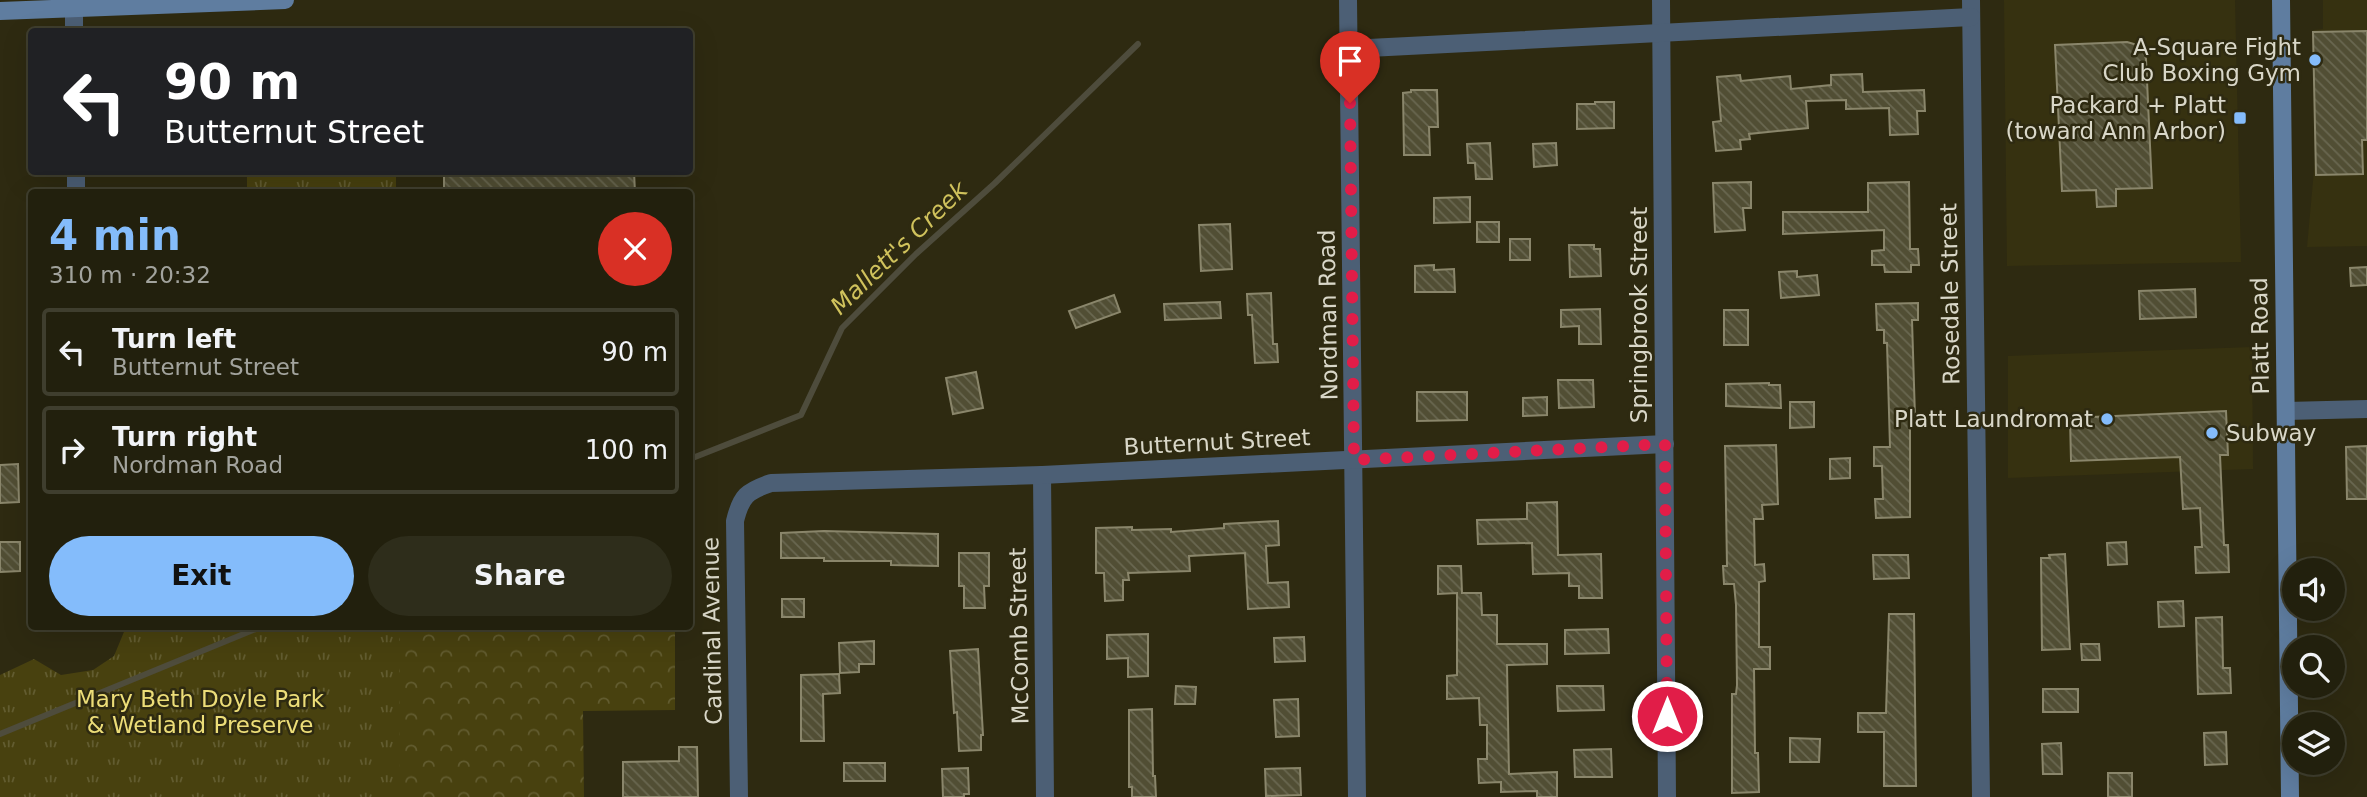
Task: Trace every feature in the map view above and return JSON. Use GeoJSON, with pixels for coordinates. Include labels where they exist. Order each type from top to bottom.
{"type":"FeatureCollection","features":[{"type":"Feature","properties":{"kind":"main road"},"geometry":{"type":"LineString","coordinates":[[0,11],[285,0]]}},
{"type":"Feature","properties":{"kind":"main road","name":"Platt Road"},"geometry":{"type":"LineString","coordinates":[[2281,0],[2290,797]]}},
{"type":"Feature","properties":{"kind":"street","name":"Nordman Road"},"geometry":{"type":"LineString","coordinates":[[1348,0],[1357,797]]}},
{"type":"Feature","properties":{"kind":"street","name":"Springbrook Street"},"geometry":{"type":"LineString","coordinates":[[1661,0],[1667,797]]}},
{"type":"Feature","properties":{"kind":"street"},"geometry":{"type":"LineString","coordinates":[[74,8],[74,28]]}},
{"type":"Feature","properties":{"kind":"street"},"geometry":{"type":"LineString","coordinates":[[1349,49],[1662,34],[1971,9]]}},
{"type":"Feature","properties":{"kind":"street","name":"Rosedale Street"},"geometry":{"type":"LineString","coordinates":[[1971,9],[1981,797]]}},
{"type":"Feature","properties":{"kind":"street"},"geometry":{"type":"LineString","coordinates":[[2286,411],[2367,410]]}},
{"type":"Feature","properties":{"kind":"street","name":"Butternut Street"},"geometry":{"type":"LineString","coordinates":[[771,483],[1042,475],[1665,444]]}},
{"type":"Feature","properties":{"kind":"street","name":"McComb Street"},"geometry":{"type":"LineString","coordinates":[[1042,475],[1045,797]]}},
{"type":"Feature","properties":{"kind":"street","name":"Cardinal Avenue"},"geometry":{"type":"LineString","coordinates":[[739,797],[735,521],[739,503],[752,489],[771,483]]}},
{"type":"Feature","properties":{"kind":"shaded area"},"geometry":{"type":"Polygon","coordinates":[[[2004,0],[2235,0],[2241,262],[2007,266],[2004,0]]]}},
{"type":"Feature","properties":{"kind":"shaded area"},"geometry":{"type":"Polygon","coordinates":[[[2323,0],[2367,0],[2367,246],[2307,247],[2316,148],[2313,30],[2323,29],[2323,0]]]}},
{"type":"Feature","properties":{"kind":"shaded area"},"geometry":{"type":"Polygon","coordinates":[[[2252,347],[2253,469],[2008,478],[2008,356],[2252,347]]]}},
{"type":"Feature","properties":{"kind":"green space"},"geometry":{"type":"Polygon","coordinates":[[[247,175],[396,175],[396,189],[247,189],[247,175]]]}},
{"type":"Feature","properties":{"kind":"green space","name":"Mary Beth Doyle Park & Wetland Preserve"},"geometry":{"type":"Polygon","coordinates":[[[125,630],[399,630],[400,797],[0,797],[0,675],[34,659],[61,675],[93,670],[114,656],[125,630]]]}},
{"type":"Feature","properties":{"kind":"green space"},"geometry":{"type":"Polygon","coordinates":[[[290,630],[675,630],[675,710],[583,711],[584,797],[0,797],[0,743],[290,630]]]}},
{"type":"Feature","properties":{"kind":"building"},"geometry":{"type":"Polygon","coordinates":[[[2367,31],[2367,140],[2362,140],[2363,174],[2316,175],[2313,32],[2367,31]]]}},
{"type":"Feature","properties":{"kind":"building"},"geometry":{"type":"Polygon","coordinates":[[[2127,42],[2141,46],[2146,59],[2152,188],[2116,189],[2116,206],[2097,207],[2096,190],[2062,191],[2055,45],[2127,42]]]}},
{"type":"Feature","properties":{"kind":"building"},"geometry":{"type":"Polygon","coordinates":[[[1862,74],[1863,92],[1924,90],[1925,111],[1917,111],[1918,134],[1890,135],[1889,108],[1846,109],[1846,100],[1806,101],[1808,128],[1749,134],[1750,139],[1740,140],[1741,149],[1716,151],[1713,122],[1721,121],[1717,77],[1740,75],[1741,81],[1790,76],[1791,89],[1831,85],[1831,75],[1862,74]]]}},
{"type":"Feature","properties":{"kind":"building"},"geometry":{"type":"Polygon","coordinates":[[[1411,90],[1437,90],[1438,127],[1429,127],[1430,155],[1404,155],[1403,93],[1411,90]]]}},
{"type":"Feature","properties":{"kind":"building"},"geometry":{"type":"Polygon","coordinates":[[[1614,102],[1614,128],[1577,129],[1577,104],[1614,102]]]}},
{"type":"Feature","properties":{"kind":"building"},"geometry":{"type":"Polygon","coordinates":[[[1490,143],[1492,179],[1476,179],[1475,163],[1468,163],[1467,144],[1490,143]]]}},
{"type":"Feature","properties":{"kind":"building"},"geometry":{"type":"Polygon","coordinates":[[[1556,143],[1557,165],[1534,167],[1533,144],[1556,143]]]}},
{"type":"Feature","properties":{"kind":"building"},"geometry":{"type":"Polygon","coordinates":[[[444,175],[634,175],[635,189],[444,189],[444,175]]]}},
{"type":"Feature","properties":{"kind":"building"},"geometry":{"type":"Polygon","coordinates":[[[1751,182],[1751,208],[1743,208],[1745,230],[1715,232],[1713,183],[1751,182]]]}},
{"type":"Feature","properties":{"kind":"building"},"geometry":{"type":"Polygon","coordinates":[[[1909,182],[1910,249],[1918,249],[1919,265],[1911,265],[1911,272],[1885,272],[1884,265],[1872,265],[1872,251],[1884,250],[1884,230],[1783,234],[1783,212],[1868,212],[1868,183],[1909,182]]]}},
{"type":"Feature","properties":{"kind":"building"},"geometry":{"type":"Polygon","coordinates":[[[1470,197],[1470,222],[1434,223],[1434,198],[1470,197]]]}},
{"type":"Feature","properties":{"kind":"building"},"geometry":{"type":"Polygon","coordinates":[[[1477,222],[1499,222],[1499,242],[1477,242],[1477,222]]]}},
{"type":"Feature","properties":{"kind":"building"},"geometry":{"type":"Polygon","coordinates":[[[1230,224],[1232,269],[1201,271],[1199,225],[1230,224]]]}},
{"type":"Feature","properties":{"kind":"building"},"geometry":{"type":"Polygon","coordinates":[[[1510,239],[1530,239],[1530,260],[1510,260],[1510,239]]]}},
{"type":"Feature","properties":{"kind":"building"},"geometry":{"type":"Polygon","coordinates":[[[1569,245],[1594,245],[1594,249],[1600,249],[1601,276],[1570,277],[1569,245]]]}},
{"type":"Feature","properties":{"kind":"building"},"geometry":{"type":"Polygon","coordinates":[[[1434,265],[1434,270],[1454,269],[1455,292],[1415,292],[1415,266],[1434,265]]]}},
{"type":"Feature","properties":{"kind":"building"},"geometry":{"type":"Polygon","coordinates":[[[2367,267],[2367,285],[2351,286],[2350,268],[2367,267]]]}},
{"type":"Feature","properties":{"kind":"building"},"geometry":{"type":"Polygon","coordinates":[[[1797,271],[1797,277],[1817,275],[1819,295],[1781,298],[1779,272],[1797,271]]]}},
{"type":"Feature","properties":{"kind":"building"},"geometry":{"type":"Polygon","coordinates":[[[2195,289],[2196,317],[2140,319],[2139,291],[2195,289]]]}},
{"type":"Feature","properties":{"kind":"building"},"geometry":{"type":"Polygon","coordinates":[[[1271,293],[1273,344],[1277,344],[1278,362],[1255,363],[1252,315],[1248,315],[1247,294],[1271,293]]]}},
{"type":"Feature","properties":{"kind":"building"},"geometry":{"type":"Polygon","coordinates":[[[1114,295],[1120,312],[1076,328],[1069,311],[1114,295]]]}},
{"type":"Feature","properties":{"kind":"building"},"geometry":{"type":"Polygon","coordinates":[[[1220,302],[1221,318],[1165,320],[1164,304],[1220,302]]]}},
{"type":"Feature","properties":{"kind":"building"},"geometry":{"type":"Polygon","coordinates":[[[1918,303],[1918,320],[1912,320],[1915,417],[1910,417],[1910,517],[1876,518],[1875,499],[1883,499],[1882,466],[1874,466],[1874,447],[1890,447],[1887,343],[1884,343],[1884,330],[1877,330],[1876,304],[1918,303]]]}},
{"type":"Feature","properties":{"kind":"building"},"geometry":{"type":"Polygon","coordinates":[[[1600,309],[1601,344],[1579,344],[1579,326],[1561,327],[1561,310],[1600,309]]]}},
{"type":"Feature","properties":{"kind":"building"},"geometry":{"type":"Polygon","coordinates":[[[1724,310],[1748,310],[1748,345],[1724,345],[1724,310]]]}},
{"type":"Feature","properties":{"kind":"building"},"geometry":{"type":"Polygon","coordinates":[[[976,372],[983,408],[953,414],[946,378],[976,372]]]}},
{"type":"Feature","properties":{"kind":"building"},"geometry":{"type":"Polygon","coordinates":[[[1558,380],[1593,380],[1594,407],[1559,408],[1558,380]]]}},
{"type":"Feature","properties":{"kind":"building"},"geometry":{"type":"Polygon","coordinates":[[[1726,384],[1780,385],[1781,408],[1726,406],[1726,384]]]}},
{"type":"Feature","properties":{"kind":"building"},"geometry":{"type":"Polygon","coordinates":[[[1417,392],[1467,392],[1467,420],[1417,421],[1417,392]]]}},
{"type":"Feature","properties":{"kind":"building"},"geometry":{"type":"Polygon","coordinates":[[[1547,397],[1547,415],[1523,416],[1523,398],[1547,397]]]}},
{"type":"Feature","properties":{"kind":"building"},"geometry":{"type":"Polygon","coordinates":[[[1790,402],[1814,402],[1814,427],[1790,428],[1790,402]]]}},
{"type":"Feature","properties":{"kind":"building"},"geometry":{"type":"Polygon","coordinates":[[[2226,411],[2228,455],[2220,455],[2224,545],[2228,545],[2229,572],[2196,573],[2195,547],[2202,547],[2200,508],[2183,509],[2180,457],[2071,461],[2070,418],[2226,411]]]}},
{"type":"Feature","properties":{"kind":"building"},"geometry":{"type":"Polygon","coordinates":[[[1776,445],[1778,504],[1762,505],[1763,519],[1754,519],[1755,565],[1764,564],[1765,581],[1759,582],[1759,647],[1770,647],[1770,669],[1754,669],[1755,753],[1758,753],[1759,792],[1732,793],[1732,694],[1736,694],[1737,685],[1736,605],[1734,584],[1724,584],[1723,566],[1727,566],[1725,446],[1776,445]]]}},
{"type":"Feature","properties":{"kind":"building"},"geometry":{"type":"Polygon","coordinates":[[[2367,446],[2367,499],[2347,499],[2346,447],[2367,446]]]}},
{"type":"Feature","properties":{"kind":"building"},"geometry":{"type":"Polygon","coordinates":[[[1850,458],[1850,478],[1830,479],[1830,459],[1850,458]]]}},
{"type":"Feature","properties":{"kind":"building"},"geometry":{"type":"Polygon","coordinates":[[[18,464],[19,502],[0,503],[0,465],[18,464]]]}},
{"type":"Feature","properties":{"kind":"building"},"geometry":{"type":"Polygon","coordinates":[[[1557,502],[1558,555],[1601,554],[1602,598],[1579,598],[1579,586],[1569,586],[1569,573],[1533,574],[1532,543],[1478,544],[1477,520],[1527,519],[1527,503],[1557,502]]]}},
{"type":"Feature","properties":{"kind":"building"},"geometry":{"type":"Polygon","coordinates":[[[1278,521],[1279,545],[1266,546],[1268,583],[1288,582],[1289,607],[1248,609],[1245,553],[1189,556],[1190,571],[1128,573],[1129,580],[1123,580],[1123,600],[1105,601],[1104,573],[1096,573],[1096,528],[1171,529],[1171,532],[1224,528],[1224,524],[1278,521]]]}},
{"type":"Feature","properties":{"kind":"building"},"geometry":{"type":"Polygon","coordinates":[[[824,531],[938,534],[938,566],[891,565],[891,561],[781,558],[781,533],[824,531]]]}},
{"type":"Feature","properties":{"kind":"building"},"geometry":{"type":"Polygon","coordinates":[[[0,542],[20,542],[20,571],[0,572],[0,542]]]}},
{"type":"Feature","properties":{"kind":"building"},"geometry":{"type":"Polygon","coordinates":[[[2126,542],[2127,564],[2108,565],[2107,543],[2126,542]]]}},
{"type":"Feature","properties":{"kind":"building"},"geometry":{"type":"Polygon","coordinates":[[[959,553],[989,553],[989,586],[984,586],[985,608],[964,608],[964,586],[959,586],[959,553]]]}},
{"type":"Feature","properties":{"kind":"building"},"geometry":{"type":"Polygon","coordinates":[[[2065,554],[2070,649],[2042,650],[2041,558],[2065,554]]]}},
{"type":"Feature","properties":{"kind":"building"},"geometry":{"type":"Polygon","coordinates":[[[1873,555],[1908,555],[1909,578],[1874,579],[1873,555]]]}},
{"type":"Feature","properties":{"kind":"building"},"geometry":{"type":"Polygon","coordinates":[[[1438,566],[1461,566],[1462,593],[1481,593],[1482,615],[1497,615],[1497,644],[1547,644],[1547,664],[1507,665],[1509,774],[1557,772],[1557,797],[1537,797],[1537,791],[1501,792],[1501,782],[1479,783],[1478,759],[1487,759],[1487,725],[1480,725],[1479,698],[1447,699],[1447,676],[1457,675],[1457,593],[1438,594],[1438,566]]]}},
{"type":"Feature","properties":{"kind":"building"},"geometry":{"type":"Polygon","coordinates":[[[782,599],[804,599],[804,617],[782,617],[782,599]]]}},
{"type":"Feature","properties":{"kind":"building"},"geometry":{"type":"Polygon","coordinates":[[[2183,601],[2184,626],[2159,627],[2158,602],[2183,601]]]}},
{"type":"Feature","properties":{"kind":"building"},"geometry":{"type":"Polygon","coordinates":[[[1889,614],[1914,614],[1916,786],[1884,786],[1884,732],[1858,732],[1858,713],[1886,713],[1889,614]]]}},
{"type":"Feature","properties":{"kind":"building"},"geometry":{"type":"Polygon","coordinates":[[[2222,617],[2223,668],[2230,668],[2231,693],[2198,694],[2196,618],[2222,617]]]}},
{"type":"Feature","properties":{"kind":"building"},"geometry":{"type":"Polygon","coordinates":[[[1608,629],[1609,653],[1565,654],[1565,630],[1608,629]]]}},
{"type":"Feature","properties":{"kind":"building"},"geometry":{"type":"Polygon","coordinates":[[[1148,634],[1148,676],[1128,677],[1128,658],[1107,659],[1107,635],[1148,634]]]}},
{"type":"Feature","properties":{"kind":"building"},"geometry":{"type":"Polygon","coordinates":[[[1304,637],[1305,661],[1275,662],[1274,638],[1304,637]]]}},
{"type":"Feature","properties":{"kind":"building"},"geometry":{"type":"Polygon","coordinates":[[[874,641],[874,664],[859,664],[859,672],[840,673],[839,643],[874,641]]]}},
{"type":"Feature","properties":{"kind":"building"},"geometry":{"type":"Polygon","coordinates":[[[2081,644],[2099,644],[2100,660],[2082,660],[2081,644]]]}},
{"type":"Feature","properties":{"kind":"building"},"geometry":{"type":"Polygon","coordinates":[[[978,649],[983,735],[981,750],[959,751],[950,651],[978,649]]]}},
{"type":"Feature","properties":{"kind":"building"},"geometry":{"type":"Polygon","coordinates":[[[839,674],[840,693],[823,694],[824,741],[801,741],[801,675],[839,674]]]}},
{"type":"Feature","properties":{"kind":"building"},"geometry":{"type":"Polygon","coordinates":[[[1176,686],[1196,687],[1195,704],[1175,704],[1176,686]]]}},
{"type":"Feature","properties":{"kind":"building"},"geometry":{"type":"Polygon","coordinates":[[[1557,686],[1603,686],[1604,710],[1558,711],[1557,686]]]}},
{"type":"Feature","properties":{"kind":"building"},"geometry":{"type":"Polygon","coordinates":[[[2043,689],[2078,689],[2078,712],[2043,712],[2043,689]]]}},
{"type":"Feature","properties":{"kind":"building"},"geometry":{"type":"Polygon","coordinates":[[[1298,699],[1299,736],[1276,737],[1274,700],[1298,699]]]}},
{"type":"Feature","properties":{"kind":"building"},"geometry":{"type":"Polygon","coordinates":[[[1152,709],[1156,797],[1132,797],[1132,787],[1129,787],[1129,710],[1152,709]]]}},
{"type":"Feature","properties":{"kind":"building"},"geometry":{"type":"Polygon","coordinates":[[[2226,732],[2227,764],[2205,765],[2204,733],[2226,732]]]}},
{"type":"Feature","properties":{"kind":"building"},"geometry":{"type":"Polygon","coordinates":[[[1790,738],[1820,739],[1819,762],[1790,762],[1790,738]]]}},
{"type":"Feature","properties":{"kind":"building"},"geometry":{"type":"Polygon","coordinates":[[[2061,743],[2062,774],[2043,774],[2042,744],[2061,743]]]}},
{"type":"Feature","properties":{"kind":"building"},"geometry":{"type":"Polygon","coordinates":[[[679,747],[697,747],[698,797],[623,797],[623,762],[679,761],[679,747]]]}},
{"type":"Feature","properties":{"kind":"building"},"geometry":{"type":"Polygon","coordinates":[[[1611,749],[1612,777],[1575,777],[1574,750],[1611,749]]]}},
{"type":"Feature","properties":{"kind":"building"},"geometry":{"type":"Polygon","coordinates":[[[844,763],[885,763],[885,781],[844,781],[844,763]]]}},
{"type":"Feature","properties":{"kind":"building"},"geometry":{"type":"Polygon","coordinates":[[[968,768],[969,794],[964,794],[964,797],[943,797],[942,769],[968,768]]]}},
{"type":"Feature","properties":{"kind":"building"},"geometry":{"type":"Polygon","coordinates":[[[1300,768],[1301,795],[1266,796],[1265,769],[1300,768]]]}},
{"type":"Feature","properties":{"kind":"building"},"geometry":{"type":"Polygon","coordinates":[[[2108,773],[2132,773],[2132,797],[2108,797],[2108,773]]]}},
{"type":"Feature","properties":{"kind":"waterway","name":"Mallett's Creek"},"geometry":{"type":"LineString","coordinates":[[693,458],[801,415],[842,328],[916,254],[995,183],[1138,44]]}},
{"type":"Feature","properties":{"kind":"waterway","name":"Mallett's Creek"},"geometry":{"type":"LineString","coordinates":[[0,734],[253,630]]}},
{"type":"Feature","properties":{"kind":"place","name":"A-Square Fight Club Boxing Gym"},"geometry":{"type":"Point","coordinates":[2315,60]}},
{"type":"Feature","properties":{"kind":"place","name":"Packard + Platt (toward Ann Arbor)"},"geometry":{"type":"Point","coordinates":[2240,118]}},
{"type":"Feature","properties":{"kind":"place","name":"Platt Laundromat"},"geometry":{"type":"Point","coordinates":[2107,419]}},
{"type":"Feature","properties":{"kind":"place","name":"Subway"},"geometry":{"type":"Point","coordinates":[2212,433]}},
{"type":"Feature","properties":{"kind":"route"},"geometry":{"type":"LineString","coordinates":[[1350,103],[1354,460],[1665,444],[1667,716]]}}]}
